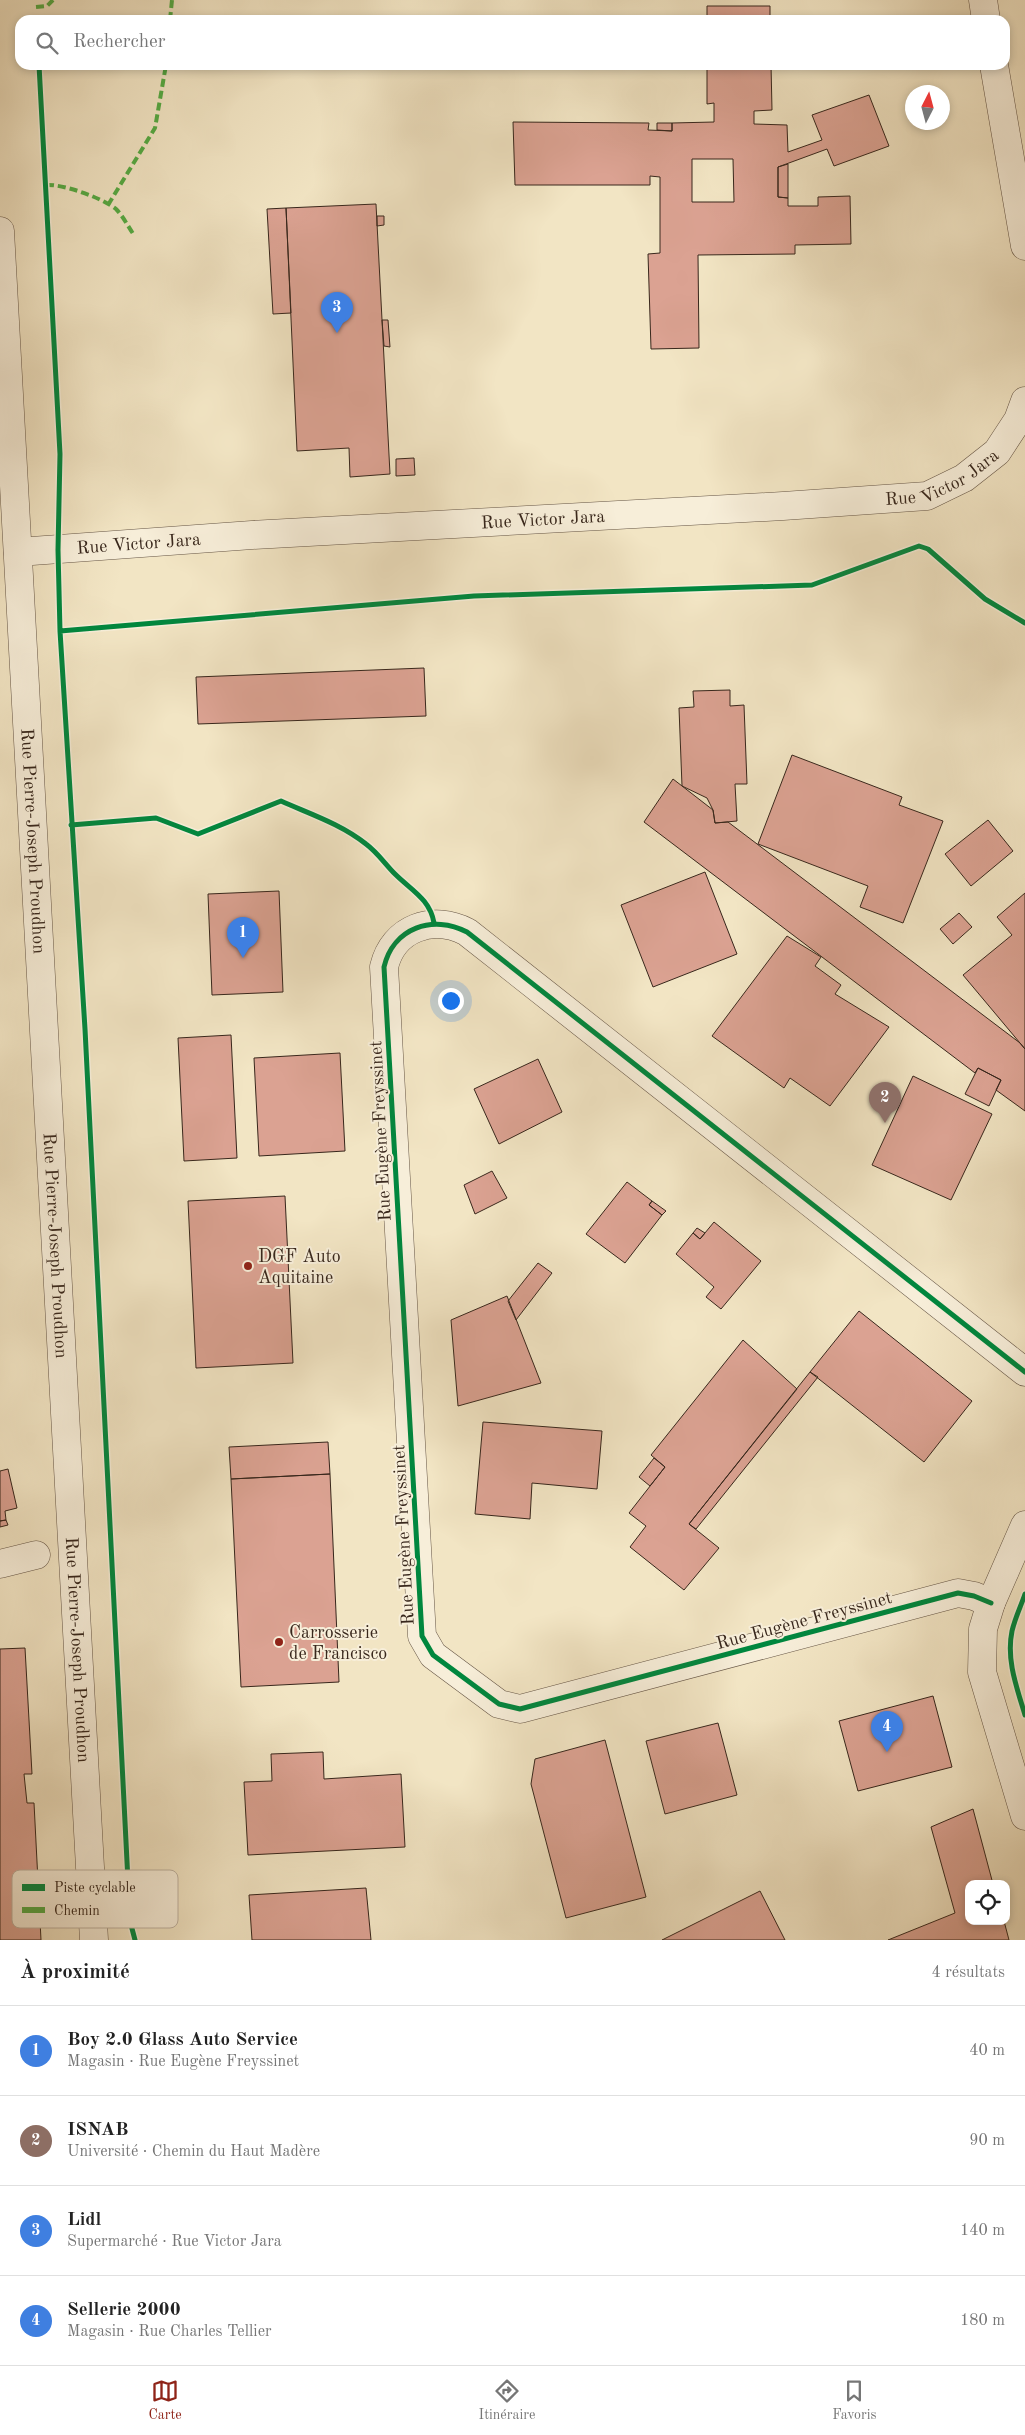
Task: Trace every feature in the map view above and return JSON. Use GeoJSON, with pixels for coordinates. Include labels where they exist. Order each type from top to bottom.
{"type":"FeatureCollection","features":[{"type":"Feature","properties":{"kind":"street"},"geometry":{"type":"LineString","coordinates":[[983,0],[985,15]]}},
{"type":"Feature","properties":{"kind":"street"},"geometry":{"type":"LineString","coordinates":[[995,70],[1025,246]]}},
{"type":"Feature","properties":{"kind":"street","name":"Rue Pierre-Joseph Proudhon"},"geometry":{"type":"LineString","coordinates":[[0,231],[90,1870]]}},
{"type":"Feature","properties":{"kind":"street","name":"Rue Victor Jara"},"geometry":{"type":"LineString","coordinates":[[18,552],[262,535],[773,507],[927,496],[964,478],[997,452],[1018,420],[1025,401]]}},
{"type":"Feature","properties":{"kind":"street","name":"Rue Eugène Freyssinet"},"geometry":{"type":"LineString","coordinates":[[991,1603],[958,1593],[520,1709],[499,1704],[433,1655],[422,1636],[384,967],[386,958],[399,939],[420,926],[446,923],[467,932],[511,969],[1025,1372]]}},
{"type":"Feature","properties":{"kind":"street"},"geometry":{"type":"LineString","coordinates":[[1025,1526],[991,1603],[983,1629],[982,1672],[1025,1816]]}},
{"type":"Feature","properties":{"kind":"street"},"geometry":{"type":"LineString","coordinates":[[0,1564],[36,1555]]}},
{"type":"Feature","properties":{"kind":"building"},"geometry":{"type":"Polygon","coordinates":[[[707,6],[770,6],[770,15],[707,15],[707,6]]]}},
{"type":"Feature","properties":{"kind":"building"},"geometry":{"type":"Polygon","coordinates":[[[707,70],[771,70],[772,110],[754,111],[754,124],[787,125],[788,152],[822,140],[812,115],[869,95],[889,146],[834,166],[827,149],[778,167],[778,197],[788,198],[788,206],[818,206],[818,197],[850,196],[851,244],[795,245],[795,254],[698,255],[699,348],[651,349],[648,254],[660,253],[660,177],[650,176],[650,185],[515,185],[513,122],[649,123],[648,130],[672,131],[672,123],[714,122],[714,103],[707,104],[707,70]],[[692,159],[692,202],[734,202],[733,159],[692,159]]]}},
{"type":"Feature","properties":{"kind":"building"},"geometry":{"type":"Polygon","coordinates":[[[657,123],[672,123],[672,131],[657,130],[657,123]]]}},
{"type":"Feature","properties":{"kind":"building"},"geometry":{"type":"Polygon","coordinates":[[[788,164],[788,198],[778,197],[778,167],[788,164]]]}},
{"type":"Feature","properties":{"kind":"building"},"geometry":{"type":"Polygon","coordinates":[[[376,204],[390,474],[350,477],[349,448],[297,451],[286,208],[376,204]]]}},
{"type":"Feature","properties":{"kind":"building"},"geometry":{"type":"Polygon","coordinates":[[[286,208],[291,313],[273,314],[267,209],[286,208]]]}},
{"type":"Feature","properties":{"kind":"building"},"geometry":{"type":"Polygon","coordinates":[[[377,216],[384,216],[384,225],[377,226],[377,216]]]}},
{"type":"Feature","properties":{"kind":"building"},"geometry":{"type":"Polygon","coordinates":[[[382,320],[388,320],[390,347],[384,346],[382,320]]]}},
{"type":"Feature","properties":{"kind":"building"},"geometry":{"type":"Polygon","coordinates":[[[414,458],[415,475],[396,476],[396,459],[414,458]]]}},
{"type":"Feature","properties":{"kind":"building"},"geometry":{"type":"Polygon","coordinates":[[[424,668],[426,716],[198,724],[196,677],[424,668]]]}},
{"type":"Feature","properties":{"kind":"building"},"geometry":{"type":"Polygon","coordinates":[[[730,690],[730,706],[744,705],[747,784],[735,784],[737,821],[715,823],[713,810],[707,798],[682,786],[679,708],[694,707],[693,691],[730,690]]]}},
{"type":"Feature","properties":{"kind":"building"},"geometry":{"type":"Polygon","coordinates":[[[792,755],[902,797],[899,805],[943,821],[903,923],[860,907],[868,886],[758,844],[792,755]]]}},
{"type":"Feature","properties":{"kind":"building"},"geometry":{"type":"Polygon","coordinates":[[[673,779],[713,810],[715,823],[728,822],[1020,1043],[1025,1049],[1025,1111],[996,1090],[1001,1080],[978,1068],[975,1073],[644,822],[673,779]]]}},
{"type":"Feature","properties":{"kind":"building"},"geometry":{"type":"Polygon","coordinates":[[[988,820],[1013,851],[971,886],[945,854],[988,820]]]}},
{"type":"Feature","properties":{"kind":"building"},"geometry":{"type":"Polygon","coordinates":[[[705,872],[737,954],[653,987],[621,905],[705,872]]]}},
{"type":"Feature","properties":{"kind":"building"},"geometry":{"type":"Polygon","coordinates":[[[279,891],[283,992],[212,995],[208,894],[279,891]]]}},
{"type":"Feature","properties":{"kind":"building"},"geometry":{"type":"Polygon","coordinates":[[[1025,893],[1025,1049],[963,975],[1012,935],[997,917],[1025,893]]]}},
{"type":"Feature","properties":{"kind":"building"},"geometry":{"type":"Polygon","coordinates":[[[959,913],[972,927],[953,944],[940,929],[959,913]]]}},
{"type":"Feature","properties":{"kind":"building"},"geometry":{"type":"Polygon","coordinates":[[[787,936],[821,957],[815,966],[841,985],[835,994],[889,1027],[830,1106],[790,1078],[784,1088],[712,1036],[787,936]]]}},
{"type":"Feature","properties":{"kind":"building"},"geometry":{"type":"Polygon","coordinates":[[[231,1035],[237,1158],[184,1161],[178,1038],[231,1035]]]}},
{"type":"Feature","properties":{"kind":"building"},"geometry":{"type":"Polygon","coordinates":[[[340,1053],[345,1151],[259,1156],[254,1058],[340,1053]]]}},
{"type":"Feature","properties":{"kind":"building"},"geometry":{"type":"Polygon","coordinates":[[[538,1059],[562,1112],[499,1144],[474,1089],[538,1059]]]}},
{"type":"Feature","properties":{"kind":"building"},"geometry":{"type":"Polygon","coordinates":[[[978,1068],[1001,1080],[989,1106],[965,1094],[978,1068]]]}},
{"type":"Feature","properties":{"kind":"building"},"geometry":{"type":"Polygon","coordinates":[[[913,1076],[992,1114],[951,1200],[872,1165],[913,1076]]]}},
{"type":"Feature","properties":{"kind":"building"},"geometry":{"type":"Polygon","coordinates":[[[492,1171],[507,1198],[475,1214],[464,1185],[492,1171]]]}},
{"type":"Feature","properties":{"kind":"building"},"geometry":{"type":"Polygon","coordinates":[[[627,1182],[652,1201],[649,1205],[662,1215],[625,1263],[586,1234],[627,1182]]]}},
{"type":"Feature","properties":{"kind":"building"},"geometry":{"type":"Polygon","coordinates":[[[285,1196],[293,1363],[196,1368],[188,1201],[285,1196]]]}},
{"type":"Feature","properties":{"kind":"building"},"geometry":{"type":"Polygon","coordinates":[[[652,1201],[666,1211],[662,1215],[649,1205],[652,1201]]]}},
{"type":"Feature","properties":{"kind":"building"},"geometry":{"type":"Polygon","coordinates":[[[714,1222],[761,1261],[721,1309],[706,1297],[714,1287],[676,1254],[693,1233],[700,1239],[714,1222]]]}},
{"type":"Feature","properties":{"kind":"building"},"geometry":{"type":"Polygon","coordinates":[[[697,1228],[705,1233],[700,1239],[693,1233],[697,1228]]]}},
{"type":"Feature","properties":{"kind":"building"},"geometry":{"type":"Polygon","coordinates":[[[538,1263],[552,1273],[516,1320],[508,1301],[538,1263]]]}},
{"type":"Feature","properties":{"kind":"building"},"geometry":{"type":"Polygon","coordinates":[[[507,1296],[541,1383],[458,1406],[451,1320],[507,1296]]]}},
{"type":"Feature","properties":{"kind":"building"},"geometry":{"type":"Polygon","coordinates":[[[859,1311],[972,1401],[924,1462],[810,1372],[859,1311]]]}},
{"type":"Feature","properties":{"kind":"building"},"geometry":{"type":"Polygon","coordinates":[[[743,1340],[797,1389],[689,1524],[719,1548],[684,1590],[630,1547],[646,1526],[629,1513],[665,1467],[651,1455],[743,1340]]]}},
{"type":"Feature","properties":{"kind":"building"},"geometry":{"type":"Polygon","coordinates":[[[810,1372],[818,1377],[696,1529],[689,1524],[810,1372]]]}},
{"type":"Feature","properties":{"kind":"building"},"geometry":{"type":"Polygon","coordinates":[[[483,1422],[602,1431],[597,1489],[532,1483],[530,1519],[475,1514],[483,1422]]]}},
{"type":"Feature","properties":{"kind":"building"},"geometry":{"type":"Polygon","coordinates":[[[328,1442],[330,1474],[231,1479],[229,1447],[328,1442]]]}},
{"type":"Feature","properties":{"kind":"building"},"geometry":{"type":"Polygon","coordinates":[[[654,1458],[665,1467],[650,1486],[639,1477],[654,1458]]]}},
{"type":"Feature","properties":{"kind":"building"},"geometry":{"type":"Polygon","coordinates":[[[8,1469],[17,1508],[5,1511],[6,1520],[0,1521],[0,1471],[8,1469]]]}},
{"type":"Feature","properties":{"kind":"building"},"geometry":{"type":"Polygon","coordinates":[[[330,1474],[339,1682],[241,1687],[231,1479],[330,1474]]]}},
{"type":"Feature","properties":{"kind":"building"},"geometry":{"type":"Polygon","coordinates":[[[6,1520],[8,1525],[0,1527],[0,1521],[6,1520]]]}},
{"type":"Feature","properties":{"kind":"building"},"geometry":{"type":"Polygon","coordinates":[[[25,1648],[32,1774],[24,1774],[27,1803],[34,1803],[37,1870],[12,1870],[12,1928],[40,1928],[41,1940],[0,1940],[0,1649],[25,1648]]]}},
{"type":"Feature","properties":{"kind":"building"},"geometry":{"type":"Polygon","coordinates":[[[933,1696],[952,1767],[858,1791],[839,1721],[933,1696]]]}},
{"type":"Feature","properties":{"kind":"building"},"geometry":{"type":"Polygon","coordinates":[[[718,1723],[737,1795],[665,1814],[646,1741],[718,1723]]]}},
{"type":"Feature","properties":{"kind":"building"},"geometry":{"type":"Polygon","coordinates":[[[605,1740],[646,1897],[566,1918],[531,1784],[535,1759],[605,1740]]]}},
{"type":"Feature","properties":{"kind":"building"},"geometry":{"type":"Polygon","coordinates":[[[323,1752],[324,1779],[401,1774],[405,1847],[248,1855],[244,1782],[272,1781],[271,1754],[323,1752]]]}},
{"type":"Feature","properties":{"kind":"building"},"geometry":{"type":"Polygon","coordinates":[[[973,1809],[992,1880],[965,1880],[965,1925],[1005,1925],[1009,1940],[888,1940],[955,1913],[931,1827],[973,1809]]]}},
{"type":"Feature","properties":{"kind":"building"},"geometry":{"type":"Polygon","coordinates":[[[366,1888],[371,1940],[252,1940],[249,1895],[366,1888]]]}},
{"type":"Feature","properties":{"kind":"building"},"geometry":{"type":"Polygon","coordinates":[[[760,1891],[785,1940],[662,1940],[760,1891]]]}},
{"type":"Feature","properties":{"kind":"marked path"},"geometry":{"type":"LineString","coordinates":[[36,7],[47,6],[53,0]]}},
{"type":"Feature","properties":{"kind":"marked path"},"geometry":{"type":"LineString","coordinates":[[170,15],[172,0]]}},
{"type":"Feature","properties":{"kind":"marked path"},"geometry":{"type":"LineString","coordinates":[[108,205],[155,128],[165,70]]}},
{"type":"Feature","properties":{"kind":"marked path"},"geometry":{"type":"LineString","coordinates":[[46,185],[72,189],[110,205],[119,212],[134,235]]}},
{"type":"Feature","properties":{"kind":"cycle path"},"geometry":{"type":"LineString","coordinates":[[39,70],[60,454],[58,550],[60,631],[85,1029],[127,1870]]}},
{"type":"Feature","properties":{"kind":"cycle path"},"geometry":{"type":"LineString","coordinates":[[60,631],[474,596],[812,585],[919,546],[928,549],[985,599],[1025,623]]}},
{"type":"Feature","properties":{"kind":"cycle path"},"geometry":{"type":"LineString","coordinates":[[71,825],[156,818],[198,834],[281,801],[336,825],[366,844],[424,901],[434,923]]}},
{"type":"Feature","properties":{"kind":"cycle path"},"geometry":{"type":"LineString","coordinates":[[991,1603],[974,1596],[958,1593],[520,1709],[499,1704],[433,1655],[422,1636],[384,967],[396,943],[405,934],[416,928],[428,925],[441,924],[467,932],[1025,1372]]}},
{"type":"Feature","properties":{"kind":"cycle path"},"geometry":{"type":"LineString","coordinates":[[1025,1594],[1012,1631],[1010,1653],[1013,1674],[1025,1715]]}},
{"type":"Feature","properties":{"kind":"cycle path"},"geometry":{"type":"LineString","coordinates":[[132,1928],[135,1940]]}},
{"type":"Feature","properties":{"kind":"place","name":"Lidl"},"geometry":{"type":"Point","coordinates":[337,333]}},
{"type":"Feature","properties":{"kind":"place","name":"Boy 2.0 Glass Auto Service"},"geometry":{"type":"Point","coordinates":[243,958]}},
{"type":"Feature","properties":{"kind":"place","name":"ISNAB"},"geometry":{"type":"Point","coordinates":[885,1123]}},
{"type":"Feature","properties":{"kind":"place","name":"DGF Auto Aquitaine"},"geometry":{"type":"Point","coordinates":[248,1266]}},
{"type":"Feature","properties":{"kind":"place","name":"Carrosserie de Francisco"},"geometry":{"type":"Point","coordinates":[279,1642]}},
{"type":"Feature","properties":{"kind":"place","name":"Sellerie 2000"},"geometry":{"type":"Point","coordinates":[887,1752]}}]}
